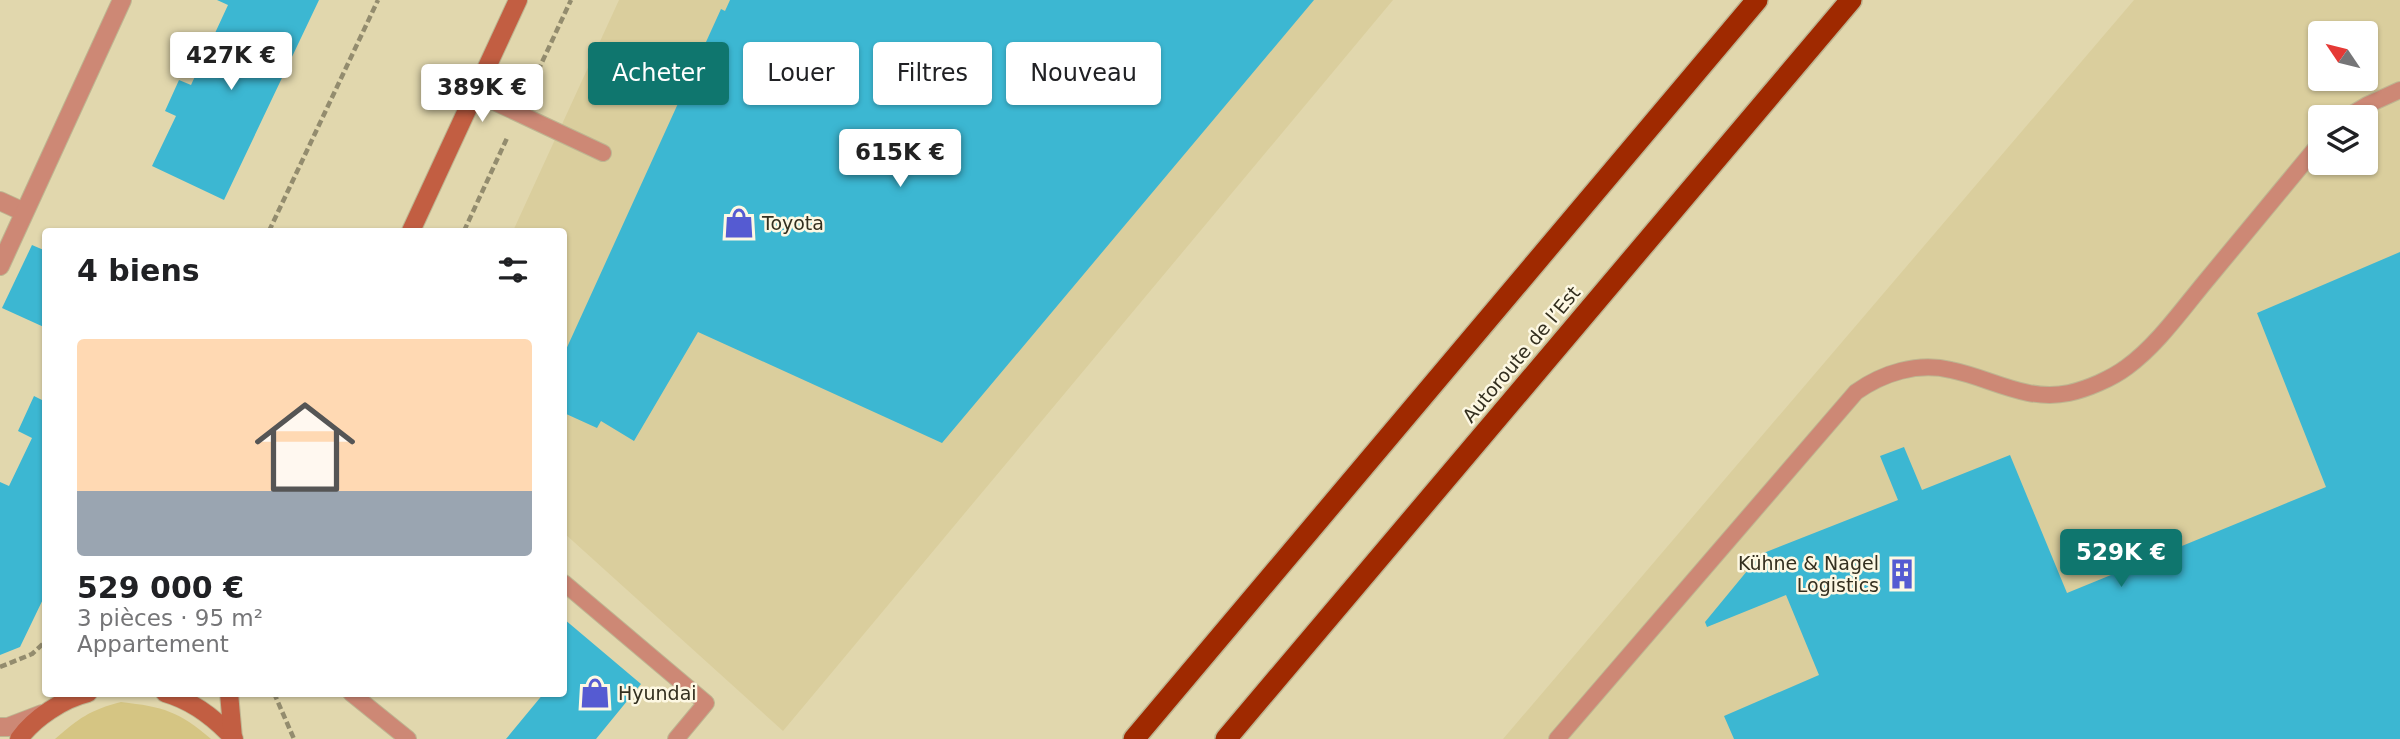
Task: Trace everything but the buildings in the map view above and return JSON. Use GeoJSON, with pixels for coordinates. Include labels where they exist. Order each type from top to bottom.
{"type":"FeatureCollection","features":[{"type":"Feature","properties":{"kind":"highway"},"geometry":{"type":"LineString","coordinates":[[1134,739],[1757,0]]}},
{"type":"Feature","properties":{"kind":"highway","name":"Autoroute de l’Est"},"geometry":{"type":"LineString","coordinates":[[1226,739],[1851,0]]}},
{"type":"Feature","properties":{"kind":"street"},"geometry":{"type":"LineString","coordinates":[[0,266],[122,0]]}},
{"type":"Feature","properties":{"kind":"street"},"geometry":{"type":"LineString","coordinates":[[412,228],[518,0]]}},
{"type":"Feature","properties":{"kind":"street"},"geometry":{"type":"LineString","coordinates":[[0,201],[24,212]]}},
{"type":"Feature","properties":{"kind":"street"},"geometry":{"type":"LineString","coordinates":[[0,727],[8,727],[46,713],[74,697]]}},
{"type":"Feature","properties":{"kind":"street"},"geometry":{"type":"LineString","coordinates":[[179,697],[210,715],[233,738]]}},
{"type":"Feature","properties":{"kind":"street"},"geometry":{"type":"LineString","coordinates":[[229,697],[233,738]]}},
{"type":"Feature","properties":{"kind":"street"},"geometry":{"type":"LineString","coordinates":[[19,739],[46,713]]}},
{"type":"Feature","properties":{"kind":"lane"},"geometry":{"type":"LineString","coordinates":[[2365,105],[2400,90]]}},
{"type":"Feature","properties":{"kind":"lane"},"geometry":{"type":"LineString","coordinates":[[475,93],[603,153]]}},
{"type":"Feature","properties":{"kind":"lane"},"geometry":{"type":"LineString","coordinates":[[1557,739],[1856,392],[1875,379],[1925,367],[1951,370],[2012,390],[2039,395],[2068,393],[2106,379],[2127,367],[2162,334],[2308,158]]}},
{"type":"Feature","properties":{"kind":"lane"},"geometry":{"type":"LineString","coordinates":[[567,586],[706,703],[676,739]]}},
{"type":"Feature","properties":{"kind":"lane"},"geometry":{"type":"LineString","coordinates":[[356,697],[408,739]]}},
{"type":"Feature","properties":{"kind":"path"},"geometry":{"type":"LineString","coordinates":[[271,228],[379,0]]}},
{"type":"Feature","properties":{"kind":"path"},"geometry":{"type":"LineString","coordinates":[[0,667],[32,654],[42,645]]}},
{"type":"Feature","properties":{"kind":"path"},"geometry":{"type":"LineString","coordinates":[[276,697],[294,739]]}},
{"type":"Feature","properties":{"kind":"shaded area"},"geometry":{"type":"Polygon","coordinates":[[[619,0],[1393,0],[783,731],[567,536],[567,228],[514,228],[588,68],[588,105],[729,105],[729,42],[600,42],[619,0]]]}},
{"type":"Feature","properties":{"kind":"shaded area"},"geometry":{"type":"Polygon","coordinates":[[[2134,0],[2400,0],[2400,739],[1503,739],[2134,0]]]}},
{"type":"Feature","properties":{"kind":"shaded area"},"geometry":{"type":"Polygon","coordinates":[[[121,702],[170,712],[211,739],[55,739],[85,716],[121,702]]]}},
{"type":"Feature","properties":{"kind":"place","name":"Toyota"},"geometry":{"type":"Point","coordinates":[739,223]}},
{"type":"Feature","properties":{"kind":"place","name":"Kühne & Nagel Logistics"},"geometry":{"type":"Point","coordinates":[1902,574]}},
{"type":"Feature","properties":{"kind":"place","name":"Hyundai"},"geometry":{"type":"Point","coordinates":[595,693]}}]}
